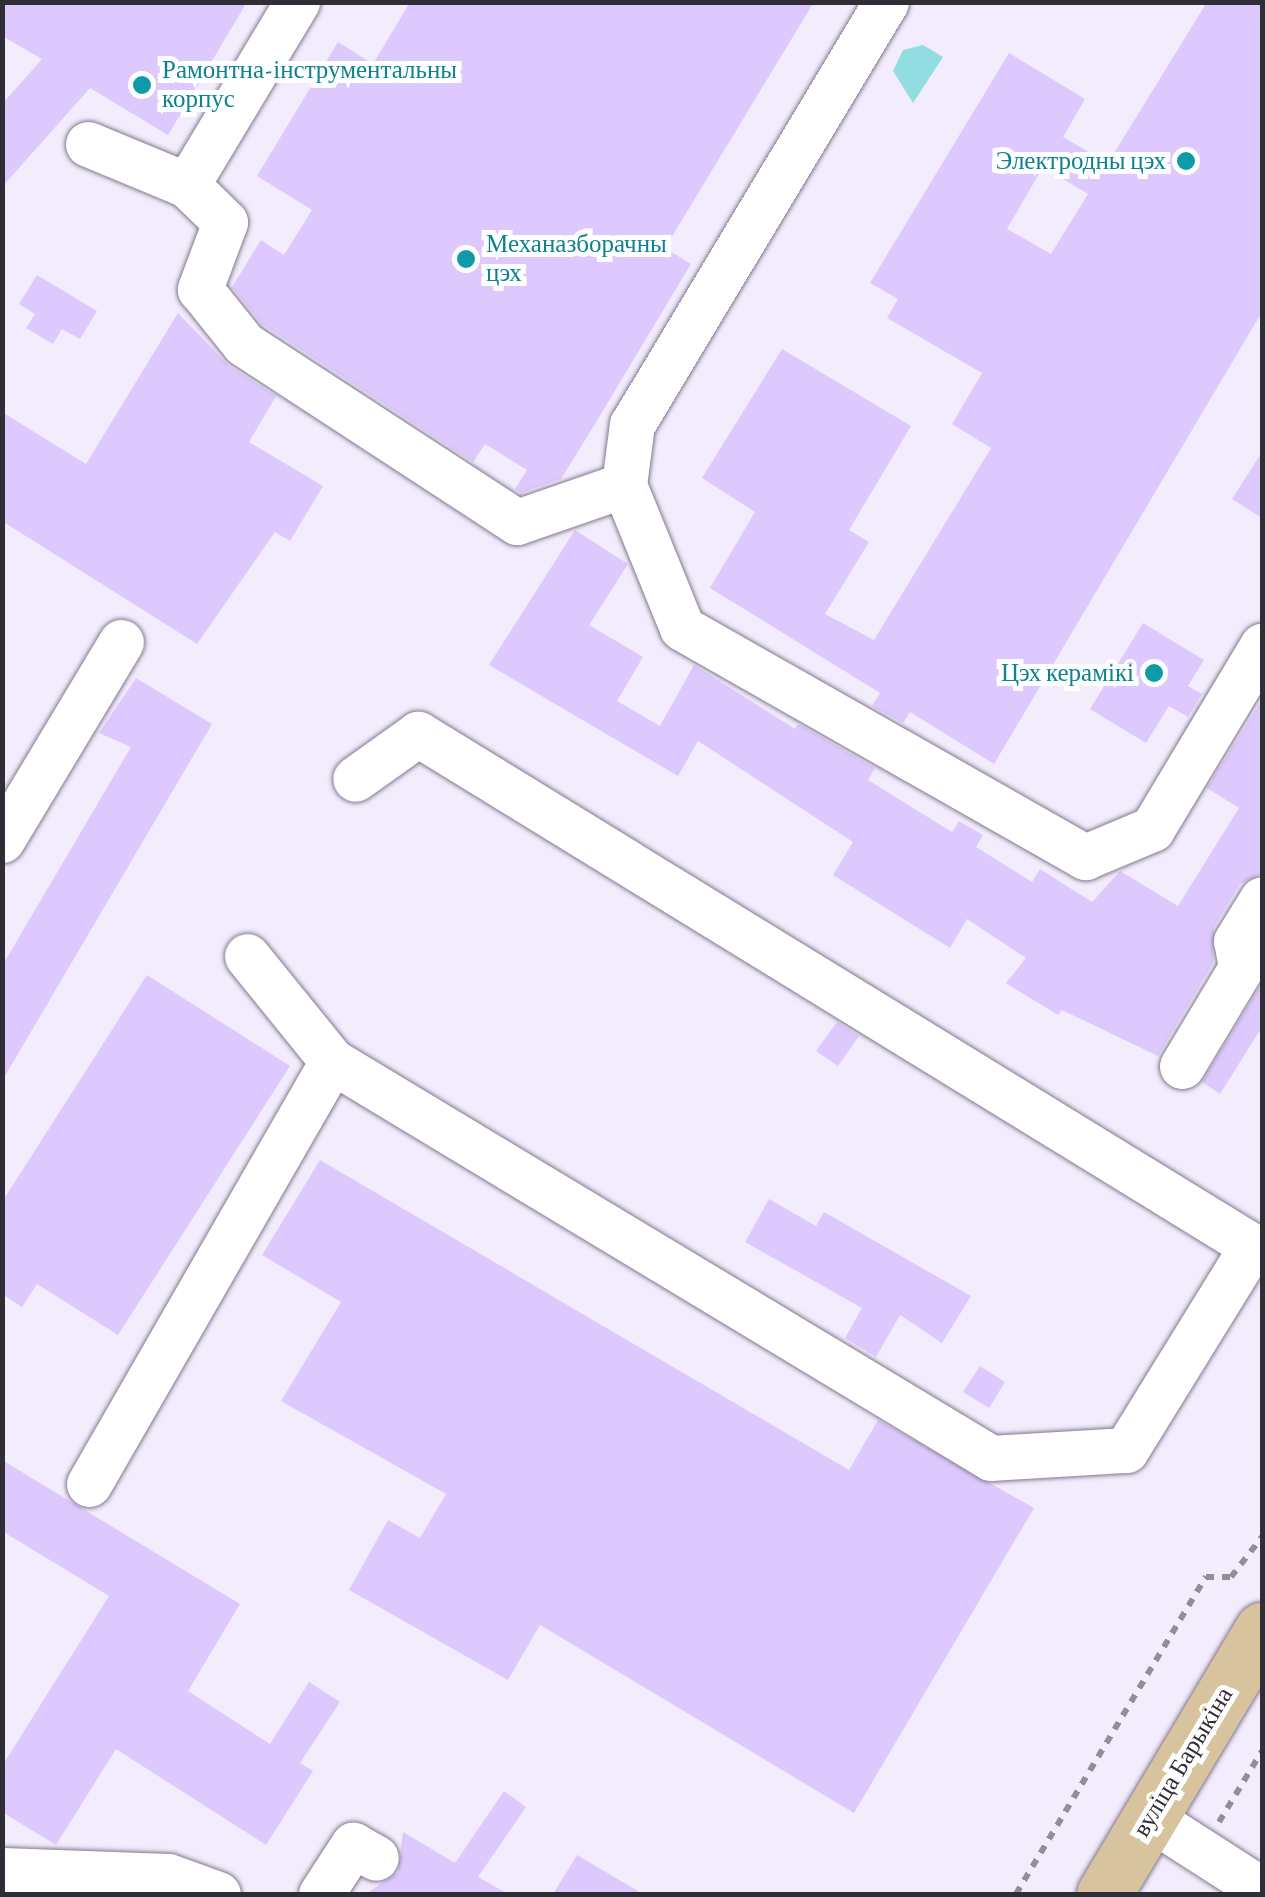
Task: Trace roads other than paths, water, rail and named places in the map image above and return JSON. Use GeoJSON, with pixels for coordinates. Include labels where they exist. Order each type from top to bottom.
{"type":"FeatureCollection","features":[{"type":"Feature","properties":{"kind":"main road","name":"вуліца Барыкіна"},"geometry":{"type":"LineString","coordinates":[[1104,1894],[1262,1630]]}},
{"type":"Feature","properties":{"kind":"street"},"geometry":{"type":"LineString","coordinates":[[187,184],[297,2]]}},
{"type":"Feature","properties":{"kind":"street"},"geometry":{"type":"LineString","coordinates":[[886,2],[632,424],[624,486],[682,628],[1085,858],[1152,830],[1262,646]]}},
{"type":"Feature","properties":{"kind":"street"},"geometry":{"type":"LineString","coordinates":[[88,144],[187,184],[224,222],[200,289],[244,344],[518,522],[624,486]]}},
{"type":"Feature","properties":{"kind":"street"},"geometry":{"type":"LineString","coordinates":[[2,840],[121,642]]}},
{"type":"Feature","properties":{"kind":"street"},"geometry":{"type":"LineString","coordinates":[[248,956],[332,1061],[992,1458],[1126,1450],[1252,1246],[418,734],[355,778]]}},
{"type":"Feature","properties":{"kind":"street"},"geometry":{"type":"LineString","coordinates":[[1182,1066],[1242,968],[1236,940],[1262,899]]}},
{"type":"Feature","properties":{"kind":"street"},"geometry":{"type":"LineString","coordinates":[[89,1484],[332,1061]]}},
{"type":"Feature","properties":{"kind":"street"},"geometry":{"type":"LineString","coordinates":[[1150,1818],[1262,1890]]}},
{"type":"Feature","properties":{"kind":"street"},"geometry":{"type":"LineString","coordinates":[[321,1894],[353,1845],[376,1858]]}},
{"type":"Feature","properties":{"kind":"street"},"geometry":{"type":"LineString","coordinates":[[2,1870],[168,1876],[218,1894]]}},
{"type":"Feature","properties":{"kind":"water"},"geometry":{"type":"Polygon","coordinates":[[[923,45],[943,57],[913,103],[893,71],[903,50],[923,45]]]}},
{"type":"Feature","properties":{"kind":"place","name":"Рамонтна-інструментальны корпус"},"geometry":{"type":"Point","coordinates":[142,85]}},
{"type":"Feature","properties":{"kind":"place","name":"Электродны цэх"},"geometry":{"type":"Point","coordinates":[1186,161]}},
{"type":"Feature","properties":{"kind":"place","name":"Механазборачны цэх"},"geometry":{"type":"Point","coordinates":[466,259]}},
{"type":"Feature","properties":{"kind":"place","name":"Цэх керамікі"},"geometry":{"type":"Point","coordinates":[1154,673]}}]}
